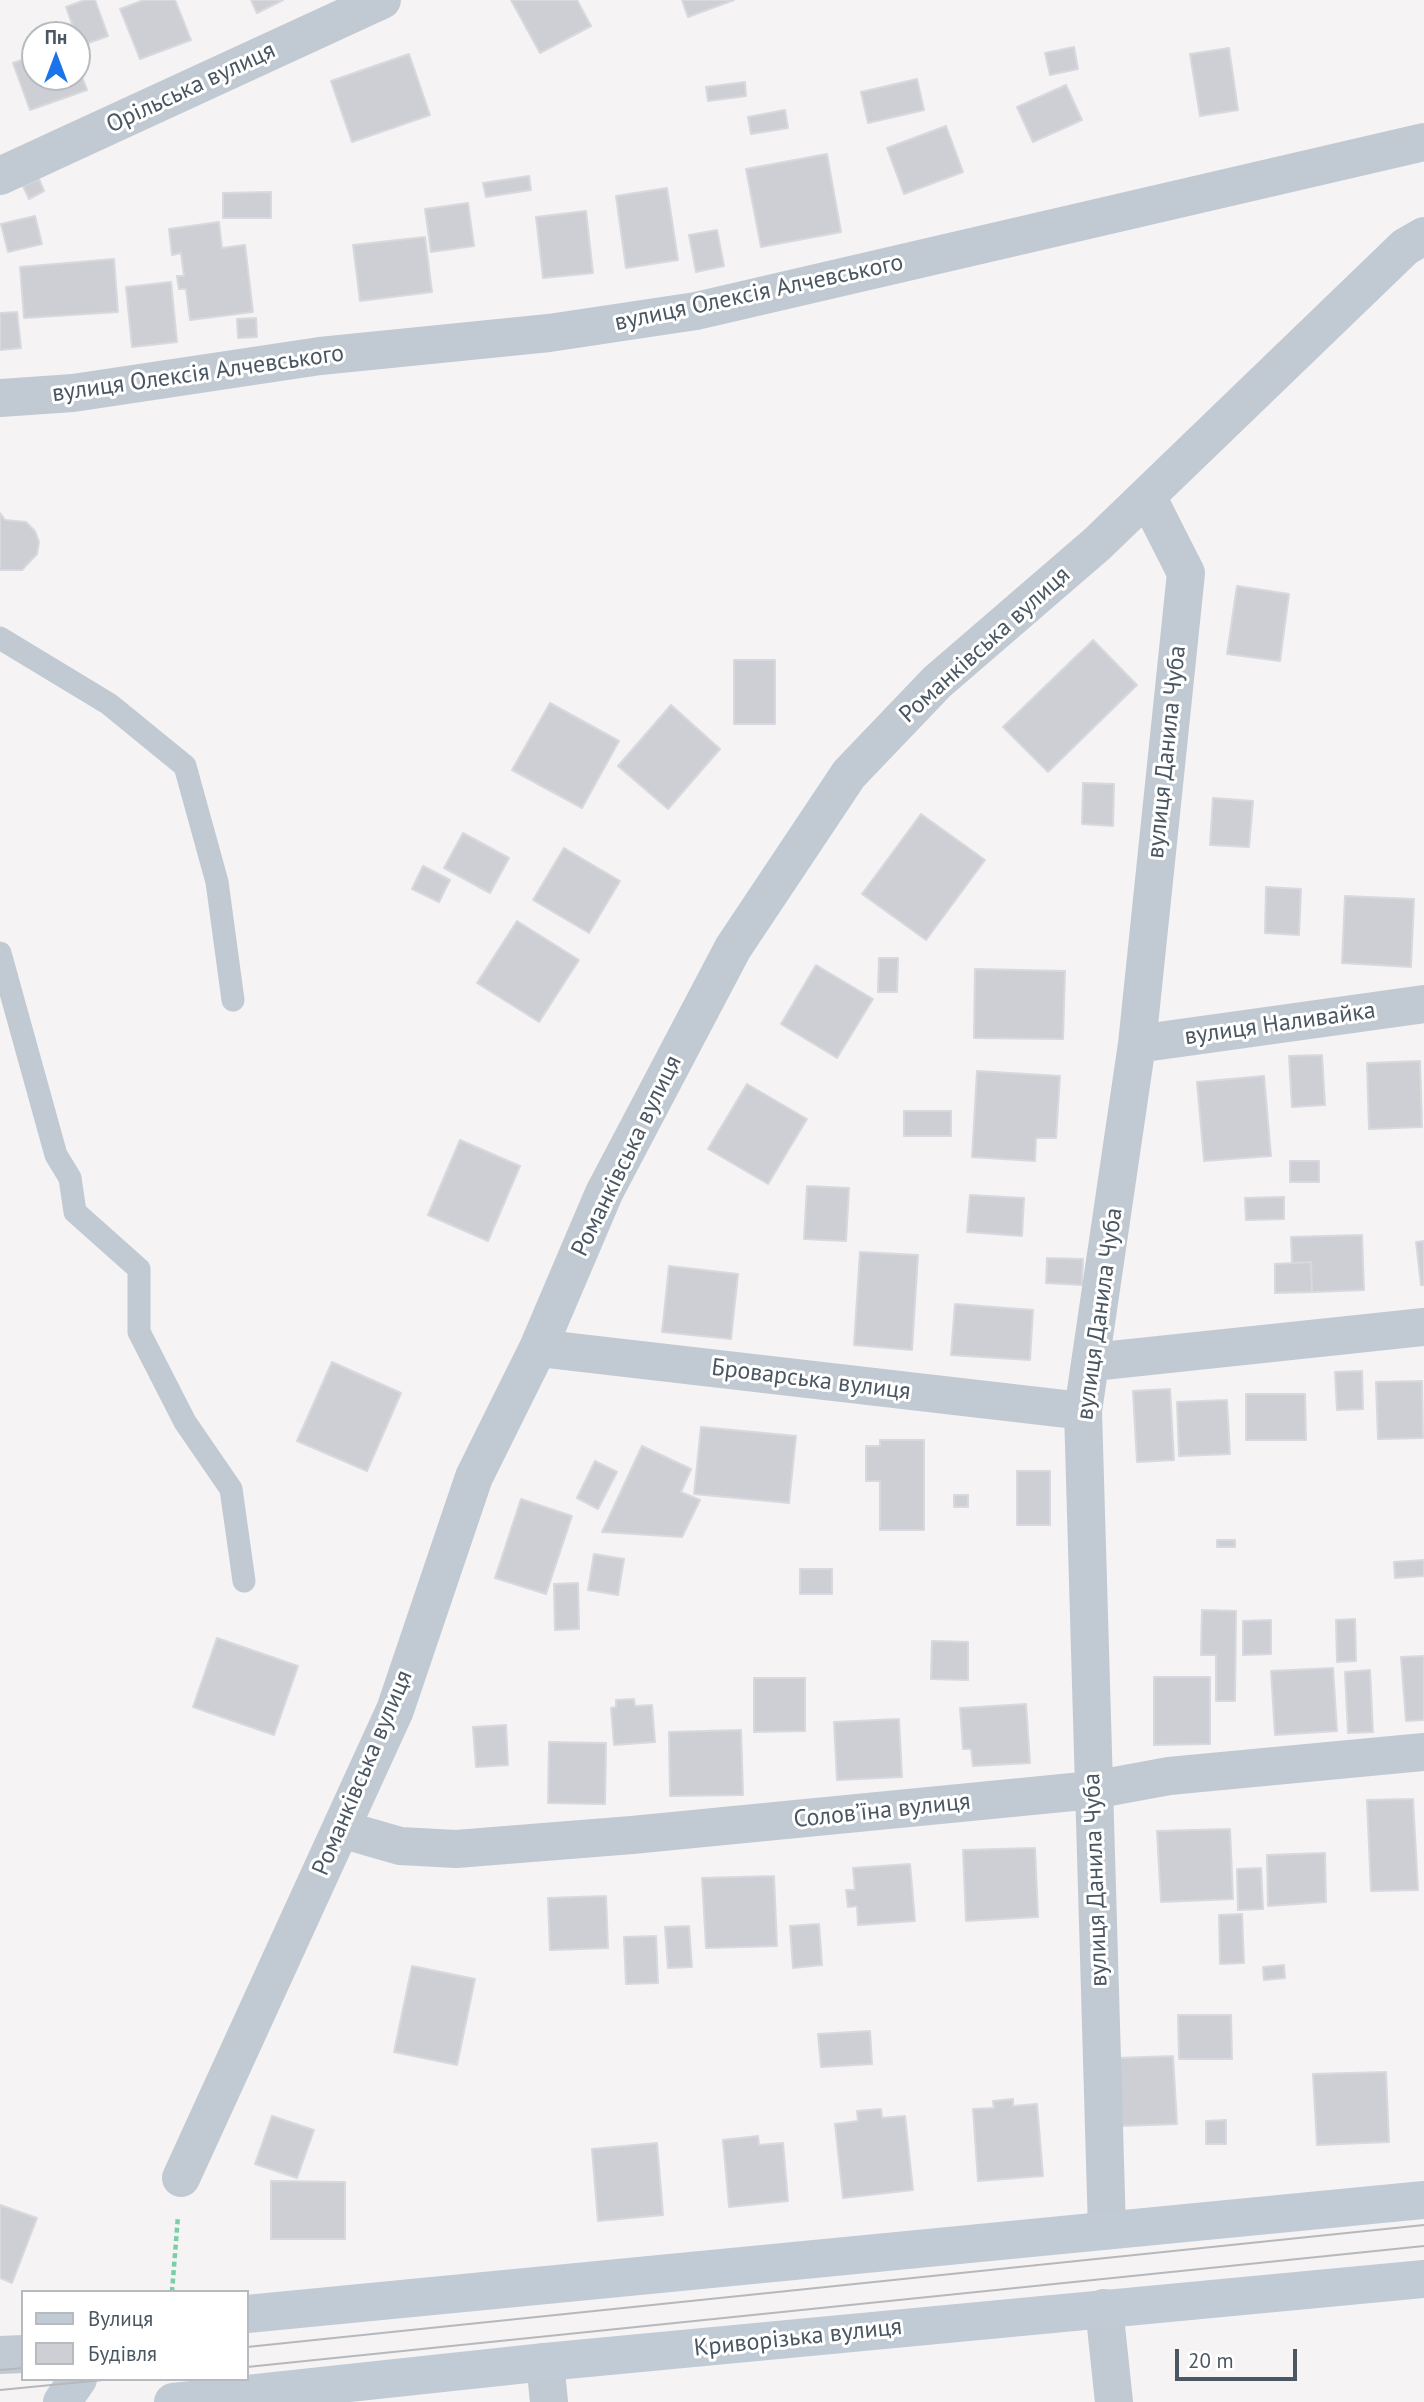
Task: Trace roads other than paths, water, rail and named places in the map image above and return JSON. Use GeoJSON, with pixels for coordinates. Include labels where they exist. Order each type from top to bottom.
{"type":"FeatureCollection","features":[{"type":"Feature","properties":{"kind":"main road"},"geometry":{"type":"LineString","coordinates":[[248,2314],[1424,2200]]}},
{"type":"Feature","properties":{"kind":"main road","name":"Криворізька вулиця"},"geometry":{"type":"LineString","coordinates":[[173,2402],[545,2362],[1424,2279]]}},
{"type":"Feature","properties":{"kind":"main road"},"geometry":{"type":"LineString","coordinates":[[62,2402],[77,2381]]}},
{"type":"Feature","properties":{"kind":"street","name":"Орільська вулиця"},"geometry":{"type":"LineString","coordinates":[[0,176],[382,0]]}},
{"type":"Feature","properties":{"kind":"street","name":"вулиця Олексія Алчевського"},"geometry":{"type":"LineString","coordinates":[[0,398],[73,393],[320,356],[549,333],[696,311],[1424,142]]}},
{"type":"Feature","properties":{"kind":"street","name":"Романківська вулиця"},"geometry":{"type":"LineString","coordinates":[[181,2178],[396,1710],[474,1477],[538,1348],[604,1193],[733,948],[849,774],[937,682],[1097,544],[1405,247],[1424,236]]}},
{"type":"Feature","properties":{"kind":"street","name":"вулиця Данила Чуба"},"geometry":{"type":"LineString","coordinates":[[1107,2230],[1083,1411],[1093,1362],[1137,1044],[1186,573],[1147,496]]}},
{"type":"Feature","properties":{"kind":"street","name":"вулиця Наливайка"},"geometry":{"type":"LineString","coordinates":[[1137,1044],[1424,1004]]}},
{"type":"Feature","properties":{"kind":"street"},"geometry":{"type":"LineString","coordinates":[[1093,1362],[1424,1327]]}},
{"type":"Feature","properties":{"kind":"street","name":"Броварська вулиця"},"geometry":{"type":"LineString","coordinates":[[538,1348],[1083,1411]]}},
{"type":"Feature","properties":{"kind":"street","name":"Соловʼїна вулиця"},"geometry":{"type":"LineString","coordinates":[[341,1829],[400,1846],[456,1849],[632,1835],[1093,1790],[1168,1776],[1424,1752]]}},
{"type":"Feature","properties":{"kind":"street"},"geometry":{"type":"LineString","coordinates":[[1104,2308],[1114,2402]]}},
{"type":"Feature","properties":{"kind":"street"},"geometry":{"type":"LineString","coordinates":[[0,2356],[21,2354]]}},
{"type":"Feature","properties":{"kind":"street"},"geometry":{"type":"LineString","coordinates":[[545,2362],[549,2402]]}},
{"type":"Feature","properties":{"kind":"lane"},"geometry":{"type":"LineString","coordinates":[[0,638],[109,704],[185,766],[216,882],[233,1000]]}},
{"type":"Feature","properties":{"kind":"lane"},"geometry":{"type":"LineString","coordinates":[[0,954],[56,1155],[71,1178],[75,1212],[139,1269],[139,1332],[185,1422],[231,1489],[244,1581]]}},
{"type":"Feature","properties":{"kind":"tram line"},"geometry":{"type":"LineString","coordinates":[[248,2347],[1424,2225]]}},
{"type":"Feature","properties":{"kind":"tram line"},"geometry":{"type":"LineString","coordinates":[[248,2367],[1424,2246]]}},
{"type":"Feature","properties":{"kind":"tram line"},"geometry":{"type":"LineString","coordinates":[[0,2370],[21,2368]]}},
{"type":"Feature","properties":{"kind":"tram line"},"geometry":{"type":"LineString","coordinates":[[0,2390],[92,2381]]}}]}
